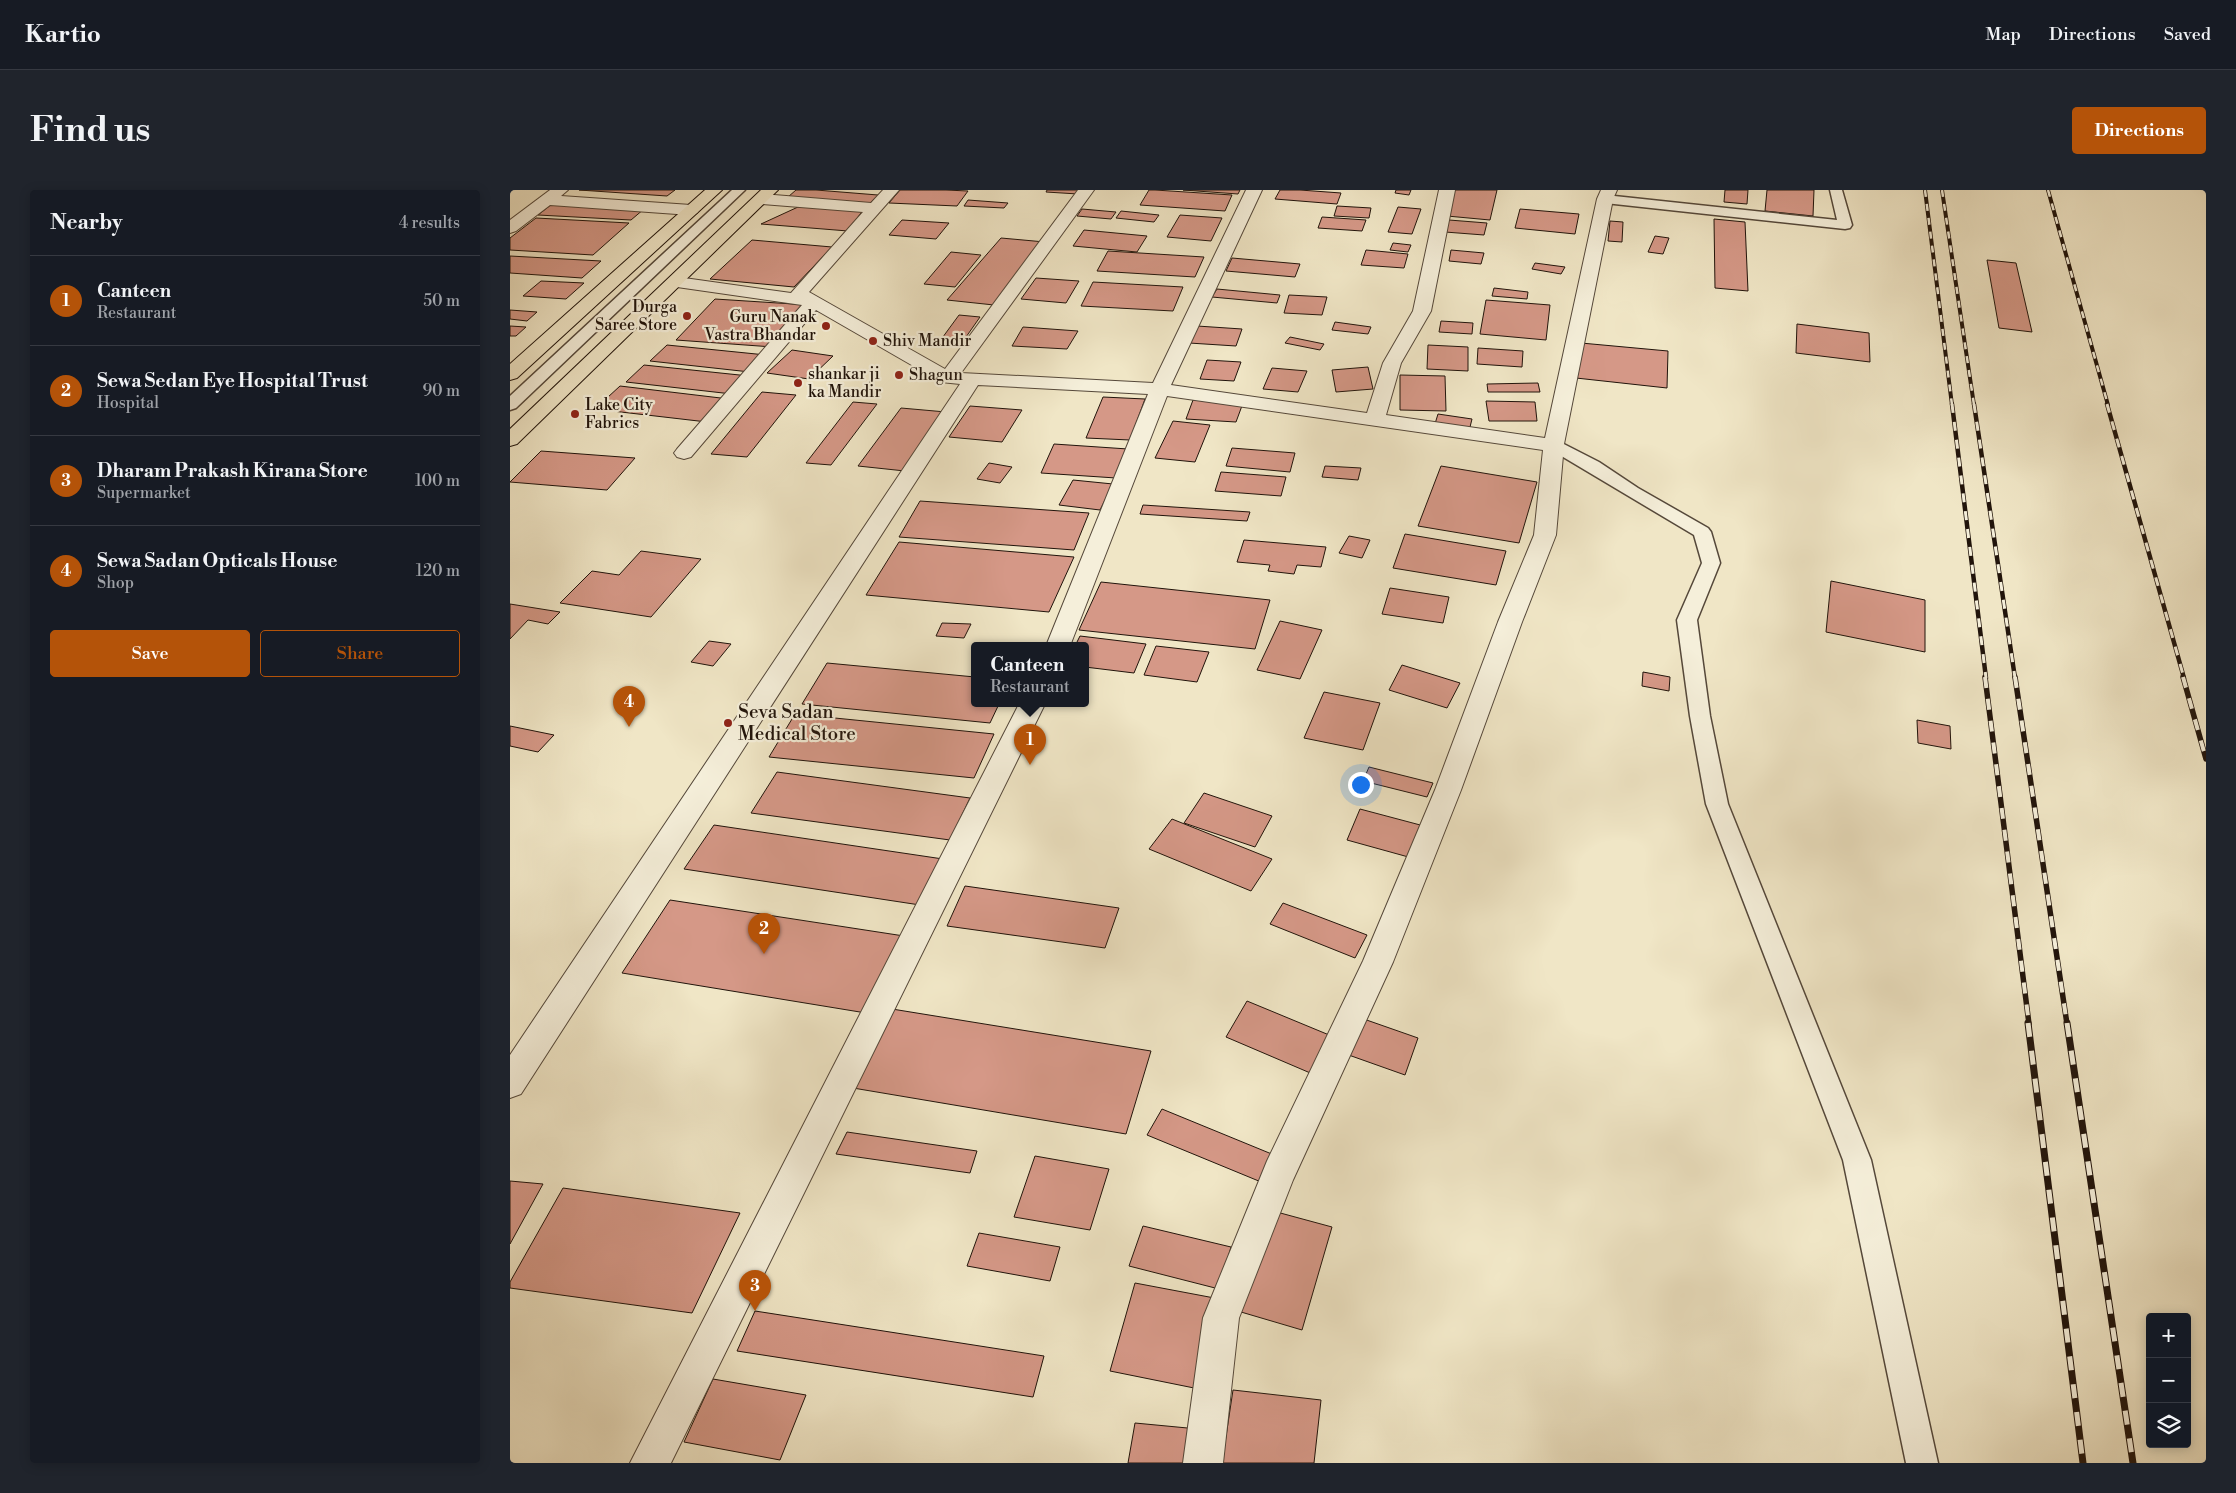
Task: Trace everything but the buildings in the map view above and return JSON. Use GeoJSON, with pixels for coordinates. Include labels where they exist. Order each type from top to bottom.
{"type":"FeatureCollection","features":[{"type":"Feature","properties":{"kind":"main road"},"geometry":{"type":"LineString","coordinates":[[510,374],[714,190]]}},
{"type":"Feature","properties":{"kind":"main road"},"geometry":{"type":"LineString","coordinates":[[510,440],[766,195]]}},
{"type":"Feature","properties":{"kind":"street"},"geometry":{"type":"LineString","coordinates":[[510,228],[560,190]]}},
{"type":"Feature","properties":{"kind":"street"},"geometry":{"type":"LineString","coordinates":[[891,190],[799,293],[960,379],[1160,389],[1554,445]]}},
{"type":"Feature","properties":{"kind":"street"},"geometry":{"type":"LineString","coordinates":[[510,1083],[960,379],[1086,190]]}},
{"type":"Feature","properties":{"kind":"street"},"geometry":{"type":"LineString","coordinates":[[1060,642],[1160,389],[1254,190]]}},
{"type":"Feature","properties":{"kind":"street"},"geometry":{"type":"LineString","coordinates":[[1375,419],[1392,363],[1422,311],[1447,190]]}},
{"type":"Feature","properties":{"kind":"street"},"geometry":{"type":"LineString","coordinates":[[766,195],[875,208]]}},
{"type":"Feature","properties":{"kind":"street"},"geometry":{"type":"LineString","coordinates":[[1203,1463],[1221,1318],[1279,1173],[1378,962],[1448,790],[1510,622],[1545,535],[1554,445],[1607,195]]}},
{"type":"Feature","properties":{"kind":"street"},"geometry":{"type":"LineString","coordinates":[[546,200],[692,210]]}},
{"type":"Feature","properties":{"kind":"street"},"geometry":{"type":"LineString","coordinates":[[677,282],[814,302]]}},
{"type":"Feature","properties":{"kind":"street"},"geometry":{"type":"LineString","coordinates":[[684,453],[814,302]]}},
{"type":"Feature","properties":{"kind":"street"},"geometry":{"type":"LineString","coordinates":[[650,1463],[1030,707]]}},
{"type":"Feature","properties":{"kind":"lane"},"geometry":{"type":"LineString","coordinates":[[510,405],[739,190]]}},
{"type":"Feature","properties":{"kind":"lane"},"geometry":{"type":"LineString","coordinates":[[1607,195],[1845,225],[1836,190]]}},
{"type":"Feature","properties":{"kind":"lane"},"geometry":{"type":"LineString","coordinates":[[1554,445],[1593,466],[1632,492],[1702,532],[1711,563],[1687,620],[1700,716],[1717,804],[1857,1160],[1922,1463]]}},
{"type":"Feature","properties":{"kind":"railway"},"geometry":{"type":"LineString","coordinates":[[1925,190],[1952,405]]}},
{"type":"Feature","properties":{"kind":"railway"},"geometry":{"type":"LineString","coordinates":[[1942,190],[1974,405]]}},
{"type":"Feature","properties":{"kind":"railway"},"geometry":{"type":"LineString","coordinates":[[2048,190],[2108,405]]}},
{"type":"Feature","properties":{"kind":"railway"},"geometry":{"type":"LineString","coordinates":[[1952,404],[1986,678]]}},
{"type":"Feature","properties":{"kind":"railway"},"geometry":{"type":"LineString","coordinates":[[1974,404],[2015,678]]}},
{"type":"Feature","properties":{"kind":"railway"},"geometry":{"type":"LineString","coordinates":[[2107,404],[2184,678]]}},
{"type":"Feature","properties":{"kind":"railway"},"geometry":{"type":"LineString","coordinates":[[1985,677],[2029,1024]]}},
{"type":"Feature","properties":{"kind":"railway"},"geometry":{"type":"LineString","coordinates":[[2015,677],[2067,1024]]}},
{"type":"Feature","properties":{"kind":"railway"},"geometry":{"type":"LineString","coordinates":[[2183,677],[2206,759]]}},
{"type":"Feature","properties":{"kind":"railway"},"geometry":{"type":"LineString","coordinates":[[2028,1023],[2083,1463]]}},
{"type":"Feature","properties":{"kind":"railway"},"geometry":{"type":"LineString","coordinates":[[2067,1023],[2133,1463]]}},
{"type":"Feature","properties":{"kind":"place","name":"Durga Saree Store"},"geometry":{"type":"Point","coordinates":[687,316]}},
{"type":"Feature","properties":{"kind":"place","name":"Guru Nanak Vastra Bhandar"},"geometry":{"type":"Point","coordinates":[826,326]}},
{"type":"Feature","properties":{"kind":"place","name":"Shiv Mandir"},"geometry":{"type":"Point","coordinates":[873,341]}},
{"type":"Feature","properties":{"kind":"place","name":"Shagun"},"geometry":{"type":"Point","coordinates":[899,375]}},
{"type":"Feature","properties":{"kind":"place","name":"shankar ji ka Mandir"},"geometry":{"type":"Point","coordinates":[798,383]}},
{"type":"Feature","properties":{"kind":"place","name":"Lake City Fabrics"},"geometry":{"type":"Point","coordinates":[575,414]}},
{"type":"Feature","properties":{"kind":"place","name":"Seva Sadan Medical Store"},"geometry":{"type":"Point","coordinates":[728,723]}},
{"type":"Feature","properties":{"kind":"place","name":"Sewa Sadan Opticals House"},"geometry":{"type":"Point","coordinates":[629,727]}},
{"type":"Feature","properties":{"kind":"place","name":"Canteen"},"geometry":{"type":"Point","coordinates":[1030,765]}},
{"type":"Feature","properties":{"kind":"place","name":"Sewa Sedan Eye Hospital Trust"},"geometry":{"type":"Point","coordinates":[764,954]}},
{"type":"Feature","properties":{"kind":"place","name":"Dharam Prakash Kirana Store"},"geometry":{"type":"Point","coordinates":[755,1311]}}]}
